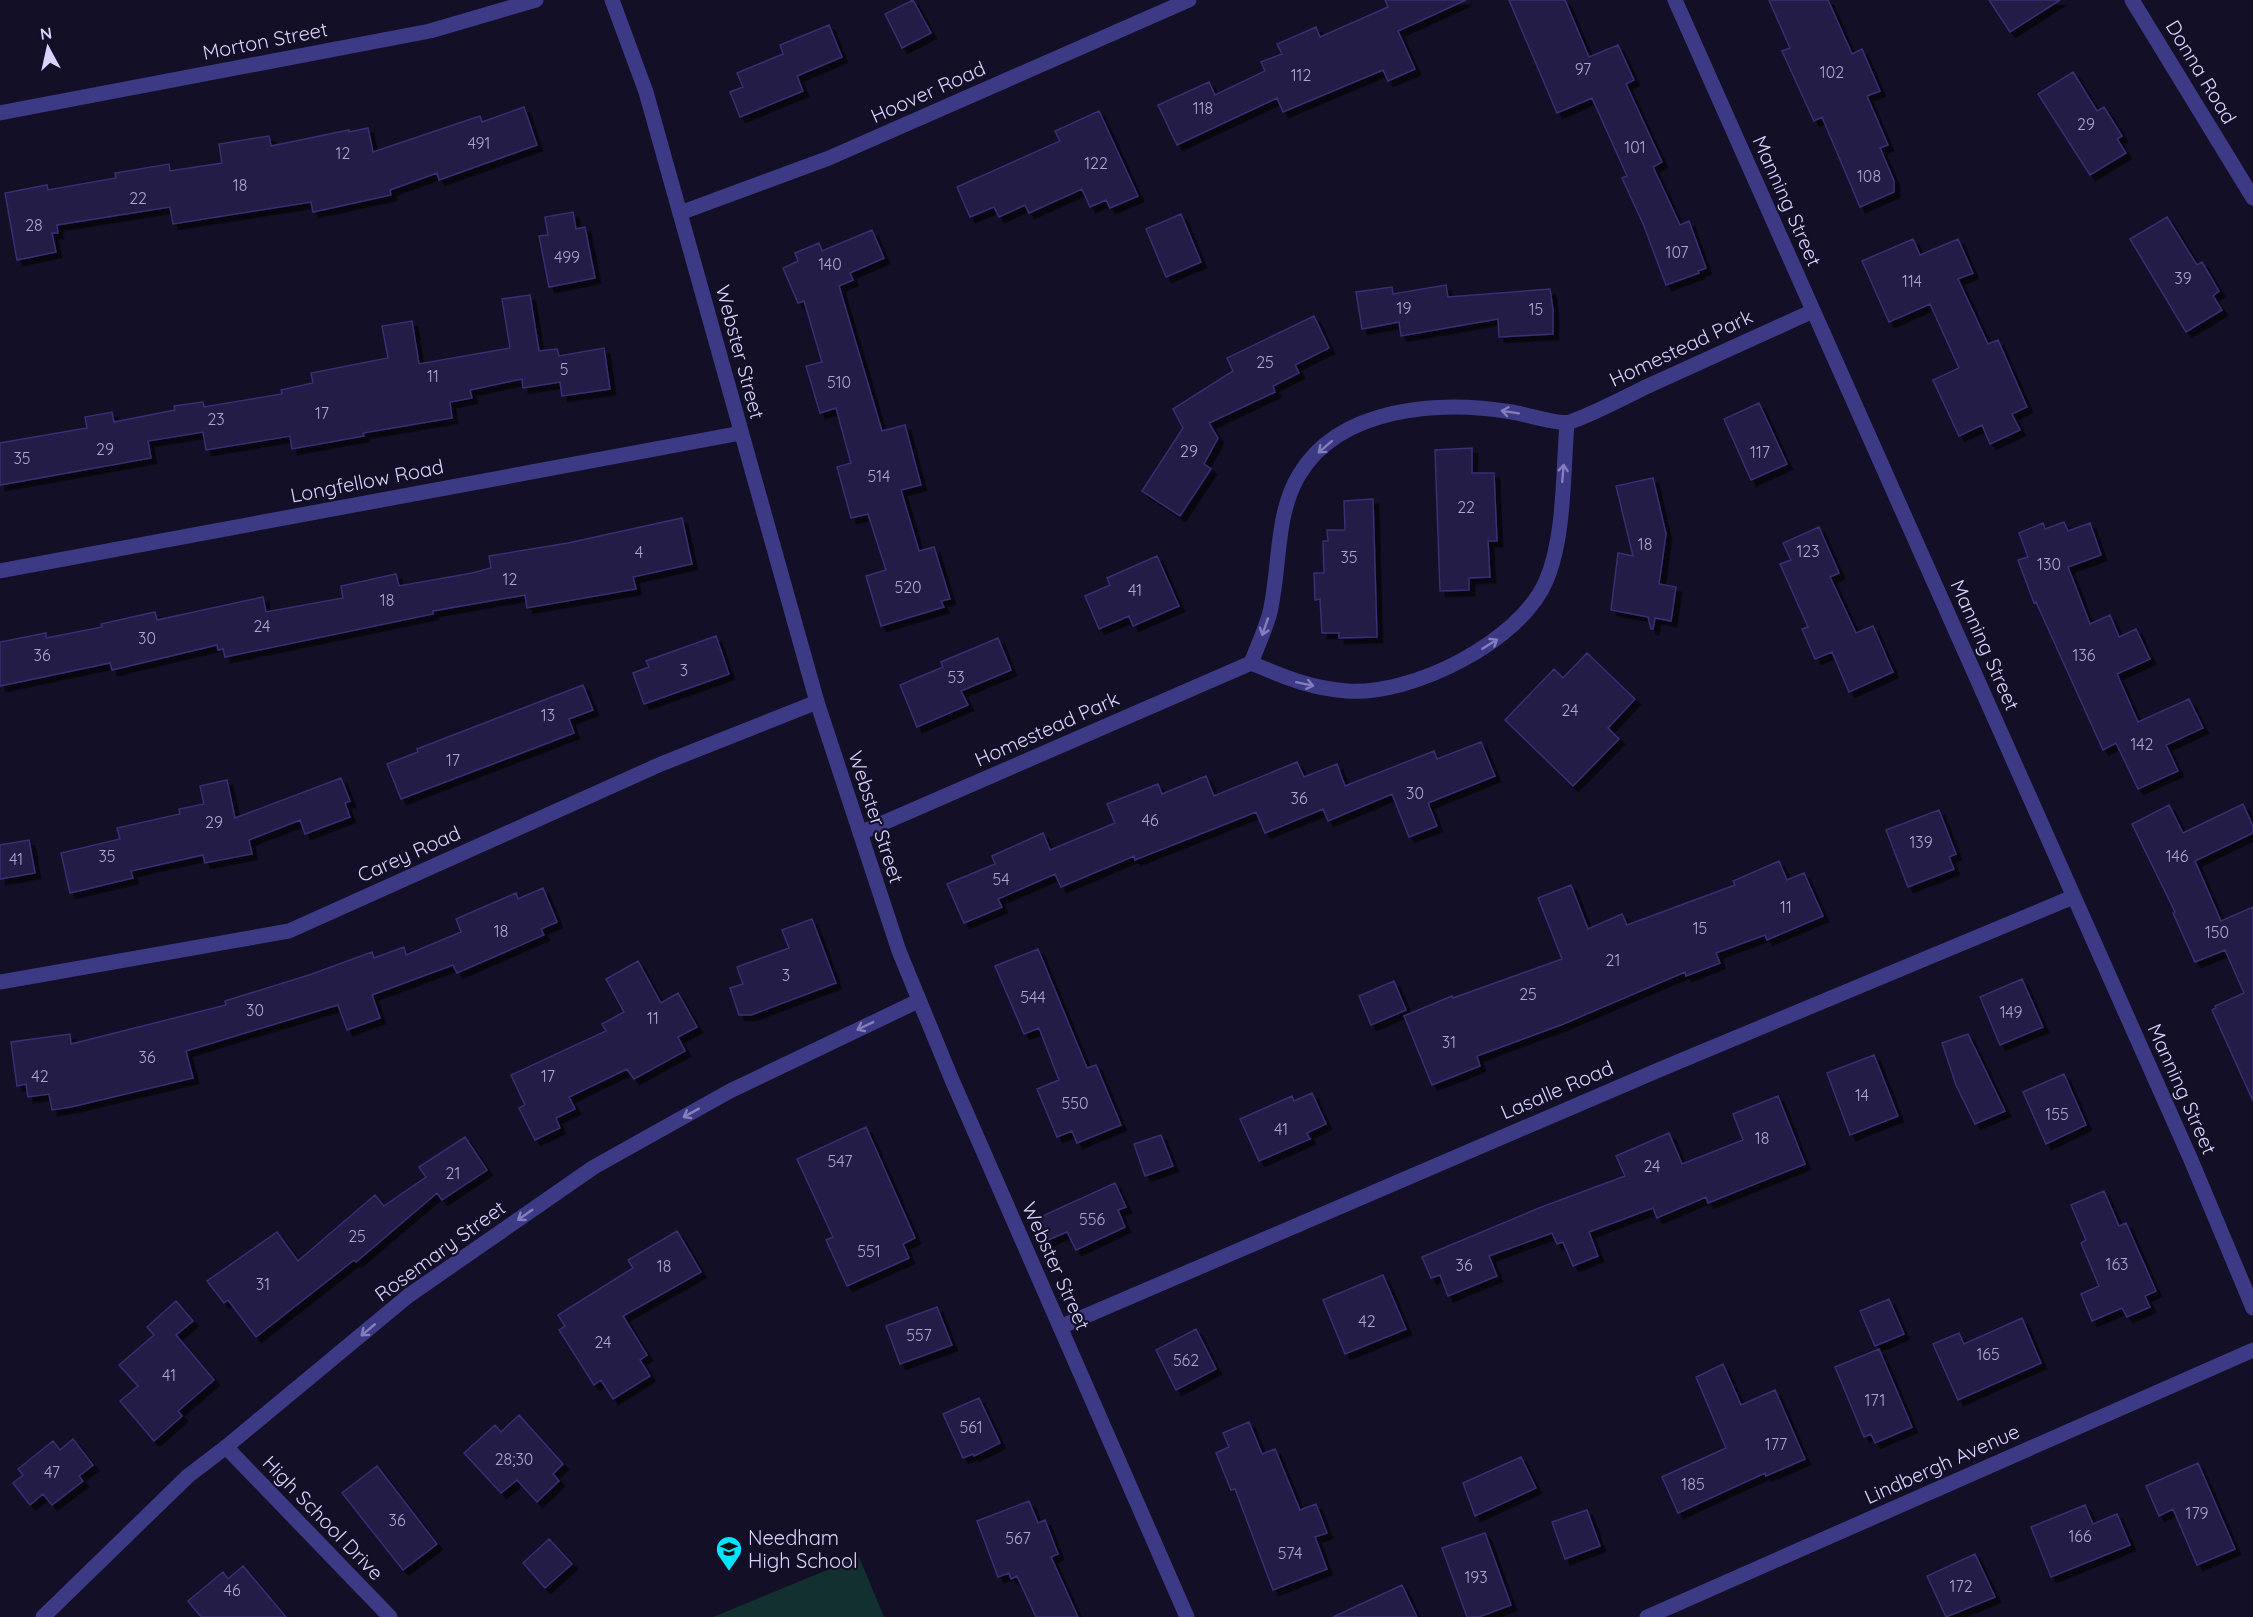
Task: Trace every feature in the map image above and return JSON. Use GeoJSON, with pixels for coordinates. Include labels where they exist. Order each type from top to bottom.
{"type":"FeatureCollection","features":[{"type":"Feature","properties":{"kind":"street","name":"Morton Street"},"geometry":{"type":"LineString","coordinates":[[0,112],[430,31],[536,0]]}},
{"type":"Feature","properties":{"kind":"street","name":"Webster Street"},"geometry":{"type":"LineString","coordinates":[[612,0],[646,92],[817,702],[899,951],[918,1001],[1187,1617]]}},
{"type":"Feature","properties":{"kind":"street","name":"Hoover Road"},"geometry":{"type":"LineString","coordinates":[[680,213],[829,158],[1189,0]]}},
{"type":"Feature","properties":{"kind":"street","name":"Manning Street"},"geometry":{"type":"LineString","coordinates":[[1675,0],[2191,1160],[2253,1308]]}},
{"type":"Feature","properties":{"kind":"street","name":"Donna Road"},"geometry":{"type":"LineString","coordinates":[[2132,0],[2253,198]]}},
{"type":"Feature","properties":{"kind":"street","name":"Homestead Park"},"geometry":{"type":"LineString","coordinates":[[1567,423],[1813,311]]}},
{"type":"Feature","properties":{"kind":"street"},"geometry":{"type":"LineString","coordinates":[[1457,405],[1567,423],[1558,532],[1546,580],[1536,600],[1525,614],[1499,638],[1420,678],[1372,690],[1348,691],[1299,683],[1251,663],[1269,616],[1283,521],[1290,495],[1299,475],[1327,444],[1366,421],[1417,408],[1457,405]]}},
{"type":"Feature","properties":{"kind":"street","name":"Longfellow Road"},"geometry":{"type":"LineString","coordinates":[[0,570],[741,433]]}},
{"type":"Feature","properties":{"kind":"street","name":"Homestead Park"},"geometry":{"type":"LineString","coordinates":[[860,833],[1251,663]]}},
{"type":"Feature","properties":{"kind":"street","name":"Carey Road"},"geometry":{"type":"LineString","coordinates":[[0,982],[289,931],[661,764],[817,702]]}},
{"type":"Feature","properties":{"kind":"street","name":"Lasalle Road"},"geometry":{"type":"LineString","coordinates":[[1060,1327],[1672,1064],[2073,897]]}},
{"type":"Feature","properties":{"kind":"street","name":"Rosemary Street"},"geometry":{"type":"LineString","coordinates":[[44,1617],[188,1476],[408,1296],[594,1167],[730,1091],[918,1001]]}},
{"type":"Feature","properties":{"kind":"street","name":"Lindbergh Avenue"},"geometry":{"type":"LineString","coordinates":[[1647,1617],[2253,1350]]}},
{"type":"Feature","properties":{"kind":"street","name":"High School Drive"},"geometry":{"type":"LineString","coordinates":[[226,1447],[390,1617]]}},
{"type":"Feature","properties":{"kind":"green space"},"geometry":{"type":"Polygon","coordinates":[[[859,1557],[884,1617],[713,1617],[859,1557]]]}},
{"type":"Feature","properties":{"kind":"building"},"geometry":{"type":"Polygon","coordinates":[[[913,0],[931,33],[902,48],[885,14],[913,0]]]}},
{"type":"Feature","properties":{"kind":"building"},"geometry":{"type":"Polygon","coordinates":[[[1385,0],[1466,0],[1398,31],[1415,69],[1388,81],[1383,70],[1283,112],[1277,98],[1177,145],[1158,105],[1209,82],[1215,95],[1265,71],[1261,62],[1282,54],[1277,44],[1316,27],[1320,37],[1388,7],[1385,0]]]}},
{"type":"Feature","properties":{"kind":"building"},"geometry":{"type":"Polygon","coordinates":[[[1509,0],[1565,0],[1589,57],[1618,45],[1634,80],[1626,84],[1662,162],[1653,167],[1680,225],[1689,221],[1706,268],[1698,271],[1699,273],[1666,285],[1644,226],[1622,178],[1627,176],[1592,98],[1557,113],[1509,0]]]}},
{"type":"Feature","properties":{"kind":"building"},"geometry":{"type":"Polygon","coordinates":[[[1769,0],[1828,0],[1852,54],[1862,49],[1880,91],[1867,96],[1888,145],[1880,148],[1894,181],[1894,192],[1860,207],[1822,117],[1814,121],[1782,51],[1790,48],[1769,0]]]}},
{"type":"Feature","properties":{"kind":"building"},"geometry":{"type":"Polygon","coordinates":[[[1989,0],[2060,0],[2010,32],[1989,0]]]}},
{"type":"Feature","properties":{"kind":"building"},"geometry":{"type":"Polygon","coordinates":[[[829,25],[842,57],[797,76],[803,91],[740,117],[730,92],[743,87],[737,73],[783,54],[780,45],[829,25]]]}},
{"type":"Feature","properties":{"kind":"building"},"geometry":{"type":"Polygon","coordinates":[[[2073,72],[2097,111],[2104,107],[2122,136],[2117,139],[2126,153],[2090,175],[2038,94],[2073,72]]]}},
{"type":"Feature","properties":{"kind":"building"},"geometry":{"type":"Polygon","coordinates":[[[524,107],[537,145],[439,180],[437,173],[390,190],[391,195],[313,212],[311,202],[173,224],[170,207],[57,225],[58,233],[52,233],[56,252],[17,260],[5,193],[47,185],[48,190],[116,178],[115,173],[169,164],[170,171],[222,163],[219,144],[269,136],[271,146],[368,128],[373,152],[480,116],[482,122],[524,107]]]}},
{"type":"Feature","properties":{"kind":"building"},"geometry":{"type":"Polygon","coordinates":[[[1099,111],[1138,196],[1110,208],[1106,200],[1090,207],[1082,189],[1029,213],[1025,205],[999,217],[994,207],[970,217],[957,187],[1060,141],[1055,131],[1099,111]]]}},
{"type":"Feature","properties":{"kind":"building"},"geometry":{"type":"Polygon","coordinates":[[[573,212],[576,229],[585,227],[595,278],[549,287],[539,236],[548,235],[545,217],[573,212]]]}},
{"type":"Feature","properties":{"kind":"building"},"geometry":{"type":"Polygon","coordinates":[[[1181,214],[1201,262],[1166,277],[1146,229],[1181,214]]]}},
{"type":"Feature","properties":{"kind":"building"},"geometry":{"type":"Polygon","coordinates":[[[2167,217],[2197,265],[2202,262],[2219,291],[2213,296],[2222,310],[2186,332],[2130,239],[2167,217]]]}},
{"type":"Feature","properties":{"kind":"building"},"geometry":{"type":"Polygon","coordinates":[[[872,230],[884,258],[850,273],[853,280],[839,286],[882,431],[905,425],[921,485],[901,490],[919,551],[934,547],[950,599],[941,601],[944,607],[881,626],[866,576],[886,570],[868,514],[851,518],[837,467],[851,463],[836,408],[820,413],[806,366],[822,362],[804,301],[798,303],[783,268],[798,261],[795,253],[819,243],[822,251],[872,230]]]}},
{"type":"Feature","properties":{"kind":"building"},"geometry":{"type":"Polygon","coordinates":[[[1913,239],[1920,255],[1958,239],[1973,273],[1958,279],[1988,344],[1998,340],[2027,407],[2012,414],[2020,430],[1990,444],[1982,425],[1959,436],[1933,380],[1959,368],[1930,304],[1889,322],[1862,261],[1913,239]]]}},
{"type":"Feature","properties":{"kind":"building"},"geometry":{"type":"Polygon","coordinates":[[[1446,285],[1448,297],[1550,289],[1553,334],[1499,337],[1498,319],[1401,336],[1399,322],[1362,329],[1356,292],[1392,287],[1393,294],[1446,285]]]}},
{"type":"Feature","properties":{"kind":"building"},"geometry":{"type":"Polygon","coordinates":[[[530,295],[539,351],[557,349],[559,356],[604,348],[610,389],[562,396],[560,382],[523,388],[522,379],[470,390],[472,398],[450,402],[452,418],[363,433],[364,436],[292,449],[290,436],[206,450],[203,432],[148,441],[151,458],[0,485],[0,443],[87,428],[85,417],[112,412],[114,422],[175,410],[174,406],[203,402],[204,407],[282,394],[281,390],[313,383],[311,373],[388,358],[382,326],[412,321],[419,364],[510,348],[502,299],[530,295]]]}},
{"type":"Feature","properties":{"kind":"building"},"geometry":{"type":"Polygon","coordinates":[[[1314,316],[1329,348],[1295,365],[1299,373],[1273,386],[1275,392],[1209,423],[1218,438],[1204,464],[1211,469],[1180,516],[1142,491],[1183,428],[1173,409],[1233,371],[1227,358],[1314,316]]]}},
{"type":"Feature","properties":{"kind":"building"},"geometry":{"type":"Polygon","coordinates":[[[1759,403],[1787,464],[1751,480],[1724,419],[1759,403]]]}},
{"type":"Feature","properties":{"kind":"building"},"geometry":{"type":"Polygon","coordinates":[[[1472,448],[1472,473],[1494,473],[1497,541],[1488,541],[1490,577],[1469,578],[1469,590],[1440,591],[1435,450],[1472,448]]]}},
{"type":"Feature","properties":{"kind":"building"},"geometry":{"type":"Polygon","coordinates":[[[1653,478],[1666,534],[1659,584],[1676,587],[1671,621],[1655,618],[1653,629],[1651,629],[1648,617],[1611,610],[1618,553],[1633,556],[1616,486],[1653,478]]]}},
{"type":"Feature","properties":{"kind":"building"},"geometry":{"type":"Polygon","coordinates":[[[1373,499],[1377,637],[1339,638],[1339,633],[1322,633],[1320,599],[1315,600],[1314,573],[1324,573],[1323,541],[1328,541],[1327,530],[1345,530],[1344,501],[1373,499]]]}},
{"type":"Feature","properties":{"kind":"building"},"geometry":{"type":"Polygon","coordinates":[[[682,518],[692,564],[633,577],[636,589],[527,608],[525,595],[433,611],[433,614],[225,657],[223,649],[218,650],[217,645],[112,670],[110,663],[0,686],[0,642],[46,633],[46,638],[102,627],[101,624],[155,612],[157,620],[263,597],[266,612],[343,598],[341,586],[396,574],[399,586],[472,573],[491,568],[489,556],[568,543],[682,518]]]}},
{"type":"Feature","properties":{"kind":"building"},"geometry":{"type":"Polygon","coordinates":[[[2064,522],[2068,531],[2090,523],[2101,555],[2068,567],[2090,624],[2110,615],[2119,637],[2136,629],[2150,659],[2117,674],[2138,722],[2189,699],[2203,728],[2166,745],[2178,771],[2138,789],[2116,743],[2103,750],[2036,602],[2034,603],[2018,560],[2028,557],[2019,533],[2043,523],[2045,529],[2064,522]]]}},
{"type":"Feature","properties":{"kind":"building"},"geometry":{"type":"Polygon","coordinates":[[[1819,527],[1839,573],[1830,577],[1856,633],[1873,626],[1893,672],[1849,692],[1832,652],[1815,659],[1802,629],[1808,627],[1780,564],[1791,560],[1783,543],[1819,527]]]}},
{"type":"Feature","properties":{"kind":"building"},"geometry":{"type":"Polygon","coordinates":[[[1157,556],[1179,606],[1133,626],[1129,616],[1099,629],[1085,596],[1110,585],[1107,578],[1157,556]]]}},
{"type":"Feature","properties":{"kind":"building"},"geometry":{"type":"Polygon","coordinates":[[[716,636],[729,674],[644,704],[633,673],[649,667],[646,661],[716,636]]]}},
{"type":"Feature","properties":{"kind":"building"},"geometry":{"type":"Polygon","coordinates":[[[998,638],[1011,670],[961,691],[968,705],[917,727],[900,685],[943,667],[941,662],[998,638]]]}},
{"type":"Feature","properties":{"kind":"building"},"geometry":{"type":"Polygon","coordinates":[[[1587,653],[1635,699],[1608,728],[1619,739],[1573,786],[1505,720],[1554,669],[1563,678],[1587,653]]]}},
{"type":"Feature","properties":{"kind":"building"},"geometry":{"type":"Polygon","coordinates":[[[583,685],[593,710],[569,719],[574,733],[401,799],[387,764],[418,752],[417,749],[583,685]]]}},
{"type":"Feature","properties":{"kind":"building"},"geometry":{"type":"Polygon","coordinates":[[[1481,742],[1495,776],[1428,803],[1437,826],[1409,837],[1392,794],[1328,821],[1323,809],[1265,833],[1256,812],[1135,860],[1134,856],[1061,887],[1055,874],[998,899],[1002,907],[964,923],[947,884],[995,864],[992,856],[1043,833],[1050,850],[1115,823],[1107,804],[1158,784],[1162,794],[1206,776],[1214,796],[1297,762],[1304,777],[1337,764],[1345,786],[1434,751],[1437,759],[1481,742]]]}},
{"type":"Feature","properties":{"kind":"building"},"geometry":{"type":"Polygon","coordinates":[[[341,778],[350,801],[345,803],[350,817],[305,834],[300,820],[249,840],[252,854],[205,863],[203,855],[131,871],[133,878],[70,893],[61,853],[120,839],[117,828],[180,814],[179,809],[204,804],[200,786],[227,780],[235,818],[341,778]]]}},
{"type":"Feature","properties":{"kind":"building"},"geometry":{"type":"Polygon","coordinates":[[[2243,804],[2253,826],[2253,833],[2195,861],[2221,921],[2253,907],[2253,1101],[2212,1010],[2216,1008],[2215,1006],[2244,993],[2225,950],[2195,962],[2173,913],[2175,912],[2132,824],[2169,805],[2183,833],[2243,804]]]}},
{"type":"Feature","properties":{"kind":"building"},"geometry":{"type":"Polygon","coordinates":[[[1939,810],[1956,854],[1949,857],[1954,869],[1908,887],[1886,830],[1939,810]]]}},
{"type":"Feature","properties":{"kind":"building"},"geometry":{"type":"Polygon","coordinates":[[[29,840],[35,873],[0,879],[0,845],[29,840]]]}},
{"type":"Feature","properties":{"kind":"building"},"geometry":{"type":"Polygon","coordinates":[[[1779,861],[1787,880],[1804,873],[1823,916],[1767,940],[1765,935],[1716,953],[1720,963],[1686,976],[1685,972],[1561,1025],[1477,1056],[1480,1066],[1432,1085],[1404,1016],[1452,996],[1453,998],[1562,959],[1538,898],[1571,885],[1588,929],[1622,914],[1627,925],[1735,885],[1733,881],[1779,861]]]}},
{"type":"Feature","properties":{"kind":"building"},"geometry":{"type":"Polygon","coordinates":[[[543,888],[557,922],[541,929],[544,935],[457,973],[453,965],[372,995],[380,1018],[347,1030],[338,1005],[186,1051],[193,1078],[71,1107],[52,1110],[49,1094],[28,1097],[26,1084],[17,1086],[11,1042],[70,1034],[71,1044],[226,1005],[225,1001],[309,975],[372,952],[374,958],[404,947],[406,955],[461,932],[456,919],[516,893],[518,899],[543,888]]]}},
{"type":"Feature","properties":{"kind":"building"},"geometry":{"type":"Polygon","coordinates":[[[812,919],[836,983],[751,1015],[739,1015],[730,988],[743,984],[737,967],[789,948],[782,930],[812,919]]]}},
{"type":"Feature","properties":{"kind":"building"},"geometry":{"type":"Polygon","coordinates":[[[1038,949],[1087,1068],[1096,1065],[1121,1125],[1077,1143],[1072,1131],[1057,1137],[1037,1089],[1059,1080],[1039,1028],[1024,1034],[995,966],[1038,949]]]}},
{"type":"Feature","properties":{"kind":"building"},"geometry":{"type":"Polygon","coordinates":[[[638,961],[661,1003],[678,993],[697,1027],[678,1037],[685,1051],[634,1079],[627,1069],[569,1097],[575,1109],[556,1118],[560,1128],[535,1140],[519,1108],[525,1105],[511,1075],[606,1031],[602,1024],[624,1012],[606,979],[638,961]]]}},
{"type":"Feature","properties":{"kind":"building"},"geometry":{"type":"Polygon","coordinates":[[[2022,979],[2043,1027],[2000,1045],[1980,997],[2022,979]]]}},
{"type":"Feature","properties":{"kind":"building"},"geometry":{"type":"Polygon","coordinates":[[[1394,981],[1406,1010],[1371,1025],[1359,996],[1394,981]]]}},
{"type":"Feature","properties":{"kind":"building"},"geometry":{"type":"Polygon","coordinates":[[[1968,1034],[2005,1111],[1975,1124],[1956,1085],[1942,1043],[1968,1034]]]}},
{"type":"Feature","properties":{"kind":"building"},"geometry":{"type":"Polygon","coordinates":[[[1874,1055],[1898,1116],[1850,1135],[1827,1073],[1874,1055]]]}},
{"type":"Feature","properties":{"kind":"building"},"geometry":{"type":"Polygon","coordinates":[[[2064,1074],[2086,1125],[2046,1144],[2023,1092],[2064,1074]]]}},
{"type":"Feature","properties":{"kind":"building"},"geometry":{"type":"Polygon","coordinates":[[[1312,1093],[1326,1124],[1307,1133],[1310,1139],[1259,1161],[1240,1119],[1292,1096],[1294,1101],[1312,1093]]]}},
{"type":"Feature","properties":{"kind":"building"},"geometry":{"type":"Polygon","coordinates":[[[1778,1096],[1805,1164],[1708,1203],[1706,1197],[1657,1218],[1653,1208],[1589,1232],[1598,1256],[1573,1266],[1563,1242],[1557,1244],[1552,1233],[1489,1256],[1497,1276],[1448,1296],[1440,1275],[1431,1278],[1422,1257],[1539,1208],[1625,1176],[1616,1156],[1669,1133],[1682,1164],[1743,1140],[1733,1114],[1778,1096]]]}},
{"type":"Feature","properties":{"kind":"building"},"geometry":{"type":"Polygon","coordinates":[[[866,1127],[915,1238],[903,1244],[909,1258],[847,1286],[826,1240],[833,1237],[797,1159],[866,1127]]]}},
{"type":"Feature","properties":{"kind":"building"},"geometry":{"type":"Polygon","coordinates":[[[1161,1135],[1173,1166],[1145,1176],[1134,1144],[1161,1135]]]}},
{"type":"Feature","properties":{"kind":"building"},"geometry":{"type":"Polygon","coordinates":[[[465,1137],[487,1170],[442,1200],[437,1193],[356,1262],[354,1260],[256,1337],[228,1300],[224,1303],[207,1281],[277,1232],[298,1261],[375,1195],[384,1206],[426,1177],[419,1167],[465,1137]]]}},
{"type":"Feature","properties":{"kind":"building"},"geometry":{"type":"Polygon","coordinates":[[[1115,1183],[1126,1207],[1118,1210],[1125,1227],[1076,1250],[1067,1232],[1048,1240],[1038,1218],[1115,1183]]]}},
{"type":"Feature","properties":{"kind":"building"},"geometry":{"type":"Polygon","coordinates":[[[2104,1191],[2119,1226],[2126,1223],[2156,1291],[2145,1296],[2150,1307],[2127,1317],[2122,1308],[2092,1321],[2081,1294],[2099,1286],[2081,1243],[2086,1240],[2071,1205],[2104,1191]]]}},
{"type":"Feature","properties":{"kind":"building"},"geometry":{"type":"Polygon","coordinates":[[[677,1231],[701,1272],[623,1316],[647,1355],[640,1360],[650,1376],[613,1399],[601,1380],[594,1385],[559,1330],[565,1326],[558,1315],[633,1268],[628,1260],[677,1231]]]}},
{"type":"Feature","properties":{"kind":"building"},"geometry":{"type":"Polygon","coordinates":[[[1383,1275],[1406,1329],[1345,1354],[1323,1300],[1383,1275]]]}},
{"type":"Feature","properties":{"kind":"building"},"geometry":{"type":"Polygon","coordinates":[[[1889,1299],[1904,1334],[1875,1346],[1860,1311],[1889,1299]]]}},
{"type":"Feature","properties":{"kind":"building"},"geometry":{"type":"Polygon","coordinates":[[[176,1301],[193,1321],[176,1335],[214,1380],[178,1411],[182,1416],[154,1441],[120,1401],[138,1386],[119,1365],[154,1335],[147,1327],[176,1301]]]}},
{"type":"Feature","properties":{"kind":"building"},"geometry":{"type":"Polygon","coordinates":[[[937,1307],[952,1345],[900,1364],[886,1326],[937,1307]]]}},
{"type":"Feature","properties":{"kind":"building"},"geometry":{"type":"Polygon","coordinates":[[[2022,1318],[2041,1363],[1958,1400],[1933,1344],[1959,1333],[1964,1344],[2022,1318]]]}},
{"type":"Feature","properties":{"kind":"building"},"geometry":{"type":"Polygon","coordinates":[[[1196,1329],[1216,1369],[1176,1390],[1156,1350],[1196,1329]]]}},
{"type":"Feature","properties":{"kind":"building"},"geometry":{"type":"Polygon","coordinates":[[[1879,1349],[1912,1427],[1875,1443],[1871,1434],[1864,1437],[1835,1367],[1879,1349]]]}},
{"type":"Feature","properties":{"kind":"building"},"geometry":{"type":"Polygon","coordinates":[[[1723,1364],[1741,1405],[1775,1390],[1805,1459],[1766,1476],[1765,1473],[1678,1513],[1662,1477],[1726,1448],[1696,1377],[1723,1364]]]}},
{"type":"Feature","properties":{"kind":"building"},"geometry":{"type":"Polygon","coordinates":[[[979,1398],[1000,1443],[974,1456],[973,1454],[963,1458],[943,1414],[979,1398]]]}},
{"type":"Feature","properties":{"kind":"building"},"geometry":{"type":"Polygon","coordinates":[[[519,1415],[563,1464],[553,1474],[559,1481],[537,1502],[517,1480],[501,1493],[464,1453],[495,1425],[501,1432],[519,1415]]]}},
{"type":"Feature","properties":{"kind":"building"},"geometry":{"type":"Polygon","coordinates":[[[1249,1422],[1262,1454],[1275,1449],[1300,1510],[1316,1504],[1327,1533],[1315,1537],[1327,1569],[1273,1590],[1235,1489],[1231,1490],[1216,1453],[1229,1447],[1223,1433],[1249,1422]]]}},
{"type":"Feature","properties":{"kind":"building"},"geometry":{"type":"Polygon","coordinates":[[[73,1439],[93,1465],[79,1476],[83,1481],[52,1505],[43,1494],[30,1505],[13,1483],[23,1475],[18,1469],[53,1441],[60,1450],[73,1439]]]}},
{"type":"Feature","properties":{"kind":"building"},"geometry":{"type":"Polygon","coordinates":[[[1521,1457],[1536,1488],[1475,1516],[1463,1483],[1521,1457]]]}},
{"type":"Feature","properties":{"kind":"building"},"geometry":{"type":"Polygon","coordinates":[[[2198,1463],[2235,1549],[2197,1565],[2173,1509],[2159,1516],[2146,1486],[2198,1463]]]}},
{"type":"Feature","properties":{"kind":"building"},"geometry":{"type":"Polygon","coordinates":[[[377,1466],[437,1544],[403,1570],[342,1493],[377,1466]]]}},
{"type":"Feature","properties":{"kind":"building"},"geometry":{"type":"Polygon","coordinates":[[[1029,1501],[1038,1523],[1045,1520],[1058,1554],[1051,1557],[1078,1617],[1036,1617],[1017,1576],[1011,1579],[1009,1573],[998,1577],[977,1521],[1029,1501]]]}},
{"type":"Feature","properties":{"kind":"building"},"geometry":{"type":"Polygon","coordinates":[[[2085,1505],[2093,1524],[2117,1514],[2130,1545],[2051,1577],[2031,1527],[2085,1505]]]}},
{"type":"Feature","properties":{"kind":"building"},"geometry":{"type":"Polygon","coordinates":[[[1587,1510],[1600,1546],[1565,1559],[1552,1522],[1587,1510]]]}},
{"type":"Feature","properties":{"kind":"building"},"geometry":{"type":"Polygon","coordinates":[[[1485,1533],[1511,1605],[1479,1617],[1467,1617],[1442,1548],[1485,1533]]]}},
{"type":"Feature","properties":{"kind":"building"},"geometry":{"type":"Polygon","coordinates":[[[549,1539],[572,1564],[545,1588],[523,1563],[549,1539]]]}},
{"type":"Feature","properties":{"kind":"building"},"geometry":{"type":"Polygon","coordinates":[[[1975,1554],[1995,1597],[1946,1617],[1927,1576],[1975,1554]]]}},
{"type":"Feature","properties":{"kind":"building"},"geometry":{"type":"Polygon","coordinates":[[[243,1566],[286,1617],[201,1617],[188,1601],[223,1572],[228,1579],[243,1566]]]}},
{"type":"Feature","properties":{"kind":"building"},"geometry":{"type":"Polygon","coordinates":[[[1402,1585],[1417,1617],[1333,1617],[1402,1585]]]}},
{"type":"Feature","properties":{"kind":"place","name":"Needham High School"},"geometry":{"type":"Point","coordinates":[729,1572]}}]}
